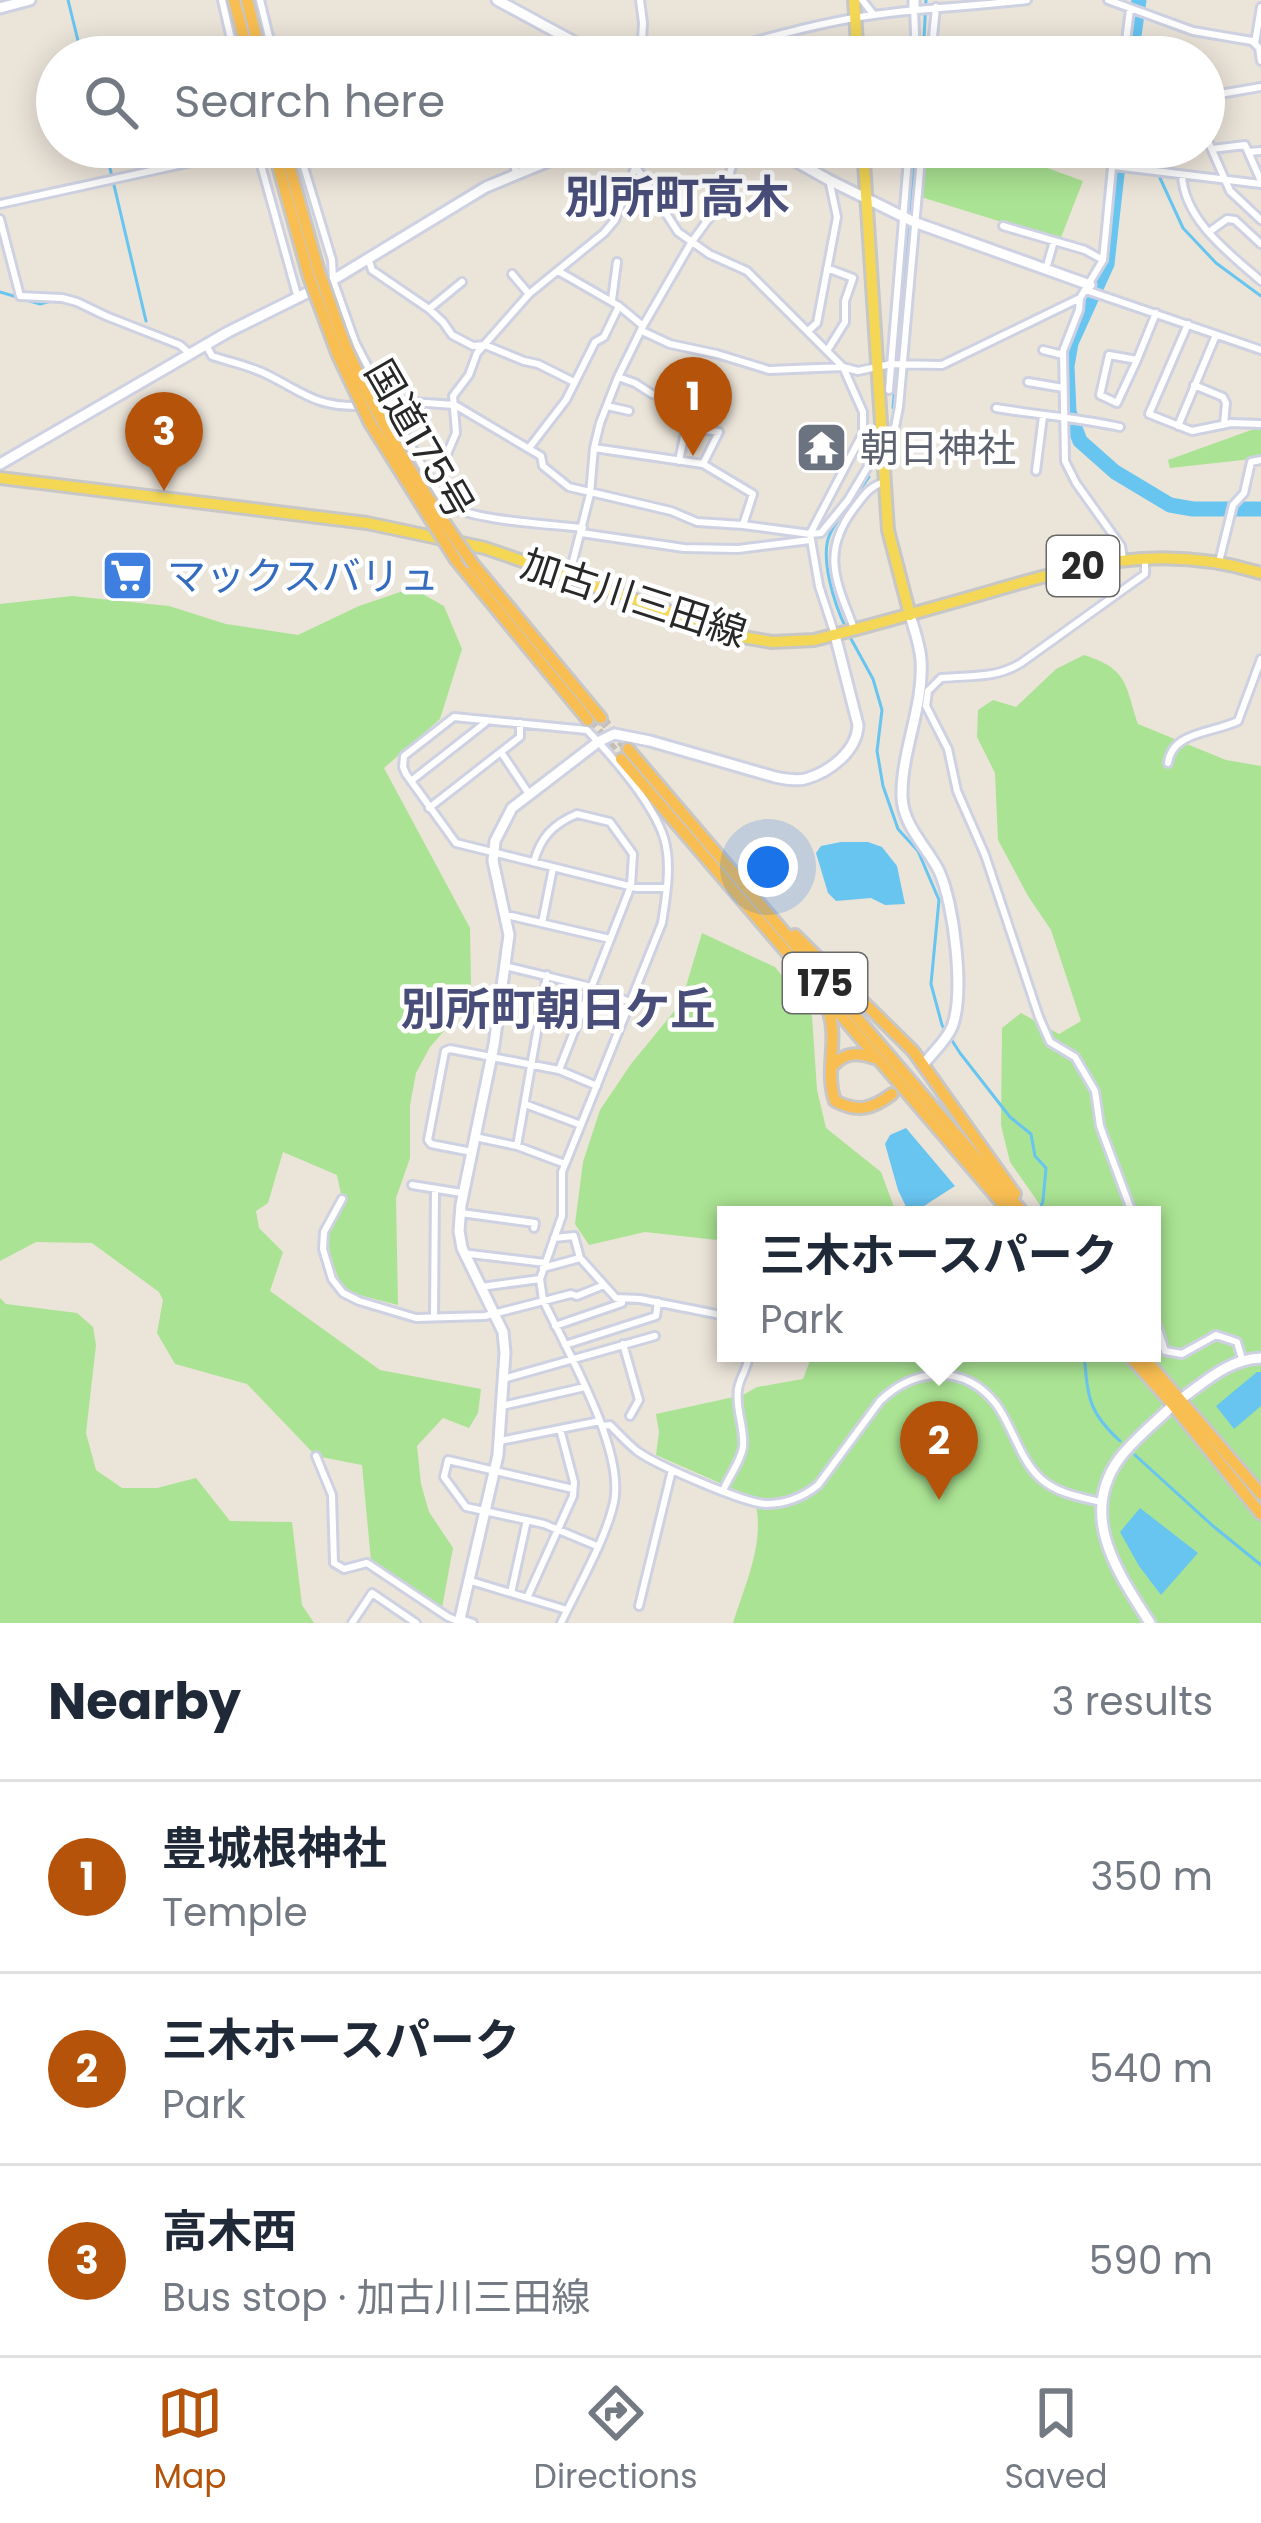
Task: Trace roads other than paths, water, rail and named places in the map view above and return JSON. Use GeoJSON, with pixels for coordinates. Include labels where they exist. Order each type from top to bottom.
{"type":"FeatureCollection","features":[{"type":"Feature","properties":{"kind":"highway"},"geometry":{"type":"LineString","coordinates":[[235,0],[244,36]]}},
{"type":"Feature","properties":{"kind":"highway"},"geometry":{"type":"LineString","coordinates":[[247,0],[256,36]]}},
{"type":"Feature","properties":{"kind":"highway","name":"国道175号"},"geometry":{"type":"LineString","coordinates":[[280,168],[337,353],[370,423],[456,560],[595,719],[473,564],[422,491],[381,419],[314,274],[289,168]]}},
{"type":"Feature","properties":{"kind":"highway","name":"175"},"geometry":{"type":"LineString","coordinates":[[1004,1206],[624,754],[1019,1206]]}},
{"type":"Feature","properties":{"kind":"highway"},"geometry":{"type":"LineString","coordinates":[[776,924],[794,935],[924,1064],[1021,1206]]}},
{"type":"Feature","properties":{"kind":"highway"},"geometry":{"type":"LineString","coordinates":[[798,964],[830,1012],[834,1053],[829,1083],[836,1101],[865,1110],[892,1094]]}},
{"type":"Feature","properties":{"kind":"highway"},"geometry":{"type":"LineString","coordinates":[[830,1070],[849,1054],[876,1058]]}},
{"type":"Feature","properties":{"kind":"highway"},"geometry":{"type":"LineString","coordinates":[[914,1074],[924,1064]]}},
{"type":"Feature","properties":{"kind":"highway"},"geometry":{"type":"LineString","coordinates":[[1136,1362],[1261,1494]]}},
{"type":"Feature","properties":{"kind":"highway"},"geometry":{"type":"LineString","coordinates":[[1147,1362],[1261,1514]]}},
{"type":"Feature","properties":{"kind":"main road"},"geometry":{"type":"LineString","coordinates":[[856,36],[858,0]]}},
{"type":"Feature","properties":{"kind":"main road"},"geometry":{"type":"LineString","coordinates":[[865,168],[888,530],[910,615]]}},
{"type":"Feature","properties":{"kind":"main road","name":"加古川三田線"},"geometry":{"type":"LineString","coordinates":[[0,478],[387,526],[485,548],[742,637],[785,642],[814,640],[1071,568],[1123,559],[1219,562],[1261,572]]}},
{"type":"Feature","properties":{"kind":"street"},"geometry":{"type":"LineString","coordinates":[[0,8],[30,0]]}},
{"type":"Feature","properties":{"kind":"street"},"geometry":{"type":"LineString","coordinates":[[222,0],[230,36]]}},
{"type":"Feature","properties":{"kind":"street"},"geometry":{"type":"LineString","coordinates":[[260,0],[269,36]]}},
{"type":"Feature","properties":{"kind":"street"},"geometry":{"type":"LineString","coordinates":[[497,0],[563,36]]}},
{"type":"Feature","properties":{"kind":"street"},"geometry":{"type":"LineString","coordinates":[[640,0],[642,36]]}},
{"type":"Feature","properties":{"kind":"street"},"geometry":{"type":"LineString","coordinates":[[858,0],[874,15]]}},
{"type":"Feature","properties":{"kind":"street"},"geometry":{"type":"LineString","coordinates":[[776,36],[916,6],[1027,0]]}},
{"type":"Feature","properties":{"kind":"street"},"geometry":{"type":"LineString","coordinates":[[1108,0],[1217,36]]}},
{"type":"Feature","properties":{"kind":"street"},"geometry":{"type":"LineString","coordinates":[[932,36],[934,7]]}},
{"type":"Feature","properties":{"kind":"street"},"geometry":{"type":"LineString","coordinates":[[1255,44],[1261,7]]}},
{"type":"Feature","properties":{"kind":"street"},"geometry":{"type":"LineString","coordinates":[[1130,9],[1131,36]]}},
{"type":"Feature","properties":{"kind":"street"},"geometry":{"type":"LineString","coordinates":[[1225,38],[1255,44],[1261,61]]}},
{"type":"Feature","properties":{"kind":"street"},"geometry":{"type":"LineString","coordinates":[[1225,93],[1261,87]]}},
{"type":"Feature","properties":{"kind":"street"},"geometry":{"type":"LineString","coordinates":[[1133,168],[1261,182],[1245,145],[1225,147]]}},
{"type":"Feature","properties":{"kind":"street"},"geometry":{"type":"LineString","coordinates":[[1248,152],[1261,151]]}},
{"type":"Feature","properties":{"kind":"street"},"geometry":{"type":"LineString","coordinates":[[0,204],[165,168]]}},
{"type":"Feature","properties":{"kind":"street"},"geometry":{"type":"LineString","coordinates":[[262,168],[297,296]]}},
{"type":"Feature","properties":{"kind":"street"},"geometry":{"type":"LineString","coordinates":[[304,168],[332,260],[333,280],[355,342],[443,502],[452,508],[650,545],[738,549],[821,533],[873,458],[882,454]]}},
{"type":"Feature","properties":{"kind":"street"},"geometry":{"type":"LineString","coordinates":[[515,168],[516,173]]}},
{"type":"Feature","properties":{"kind":"street"},"geometry":{"type":"LineString","coordinates":[[0,464],[190,354],[333,280],[469,196],[529,168]]}},
{"type":"Feature","properties":{"kind":"street"},"geometry":{"type":"LineString","coordinates":[[440,523],[444,461],[456,433],[453,396],[469,375],[477,353],[529,294],[596,242],[615,220],[635,168]]}},
{"type":"Feature","properties":{"kind":"street"},"geometry":{"type":"LineString","coordinates":[[637,168],[678,232],[747,271],[843,368],[862,412],[863,433],[810,537],[819,586],[846,632]]}},
{"type":"Feature","properties":{"kind":"street"},"geometry":{"type":"LineString","coordinates":[[569,577],[590,494],[594,448],[618,377],[692,243],[723,200],[731,168]]}},
{"type":"Feature","properties":{"kind":"street"},"geometry":{"type":"LineString","coordinates":[[808,168],[902,216],[1046,269],[1085,291],[1261,350]]}},
{"type":"Feature","properties":{"kind":"street"},"geometry":{"type":"LineString","coordinates":[[890,390],[907,168]]}},
{"type":"Feature","properties":{"kind":"street"},"geometry":{"type":"LineString","coordinates":[[893,437],[920,168]]}},
{"type":"Feature","properties":{"kind":"street"},"geometry":{"type":"LineString","coordinates":[[1119,168],[1103,260],[1085,291],[1063,355],[1065,461],[1121,546],[1123,559]]}},
{"type":"Feature","properties":{"kind":"street"},"geometry":{"type":"LineString","coordinates":[[1221,168],[1230,191],[1261,220]]}},
{"type":"Feature","properties":{"kind":"street"},"geometry":{"type":"LineString","coordinates":[[1182,175],[1183,190],[1208,232],[1261,281]]}},
{"type":"Feature","properties":{"kind":"street"},"geometry":{"type":"LineString","coordinates":[[806,333],[817,323],[837,217],[829,180]]}},
{"type":"Feature","properties":{"kind":"street"},"geometry":{"type":"LineString","coordinates":[[0,219],[20,296],[77,302],[180,345],[190,354]]}},
{"type":"Feature","properties":{"kind":"street"},"geometry":{"type":"LineString","coordinates":[[1208,232],[1227,219],[1235,220],[1261,244]]}},
{"type":"Feature","properties":{"kind":"street"},"geometry":{"type":"LineString","coordinates":[[1004,226],[1085,250],[1103,260]]}},
{"type":"Feature","properties":{"kind":"street"},"geometry":{"type":"LineString","coordinates":[[1046,269],[1054,241]]}},
{"type":"Feature","properties":{"kind":"street"},"geometry":{"type":"LineString","coordinates":[[368,258],[372,270],[429,309],[452,335],[473,346],[484,344],[538,364],[574,382]]}},
{"type":"Feature","properties":{"kind":"street"},"geometry":{"type":"LineString","coordinates":[[530,448],[566,400],[595,342],[604,337],[615,304],[616,262]]}},
{"type":"Feature","properties":{"kind":"street"},"geometry":{"type":"LineString","coordinates":[[826,351],[845,322],[845,301],[853,278],[827,268]]}},
{"type":"Feature","properties":{"kind":"street"},"geometry":{"type":"LineString","coordinates":[[558,271],[670,344],[770,370],[858,371],[891,364],[942,364],[1085,291]]}},
{"type":"Feature","properties":{"kind":"street"},"geometry":{"type":"LineString","coordinates":[[512,274],[529,294]]}},
{"type":"Feature","properties":{"kind":"street"},"geometry":{"type":"LineString","coordinates":[[429,309],[462,282]]}},
{"type":"Feature","properties":{"kind":"street"},"geometry":{"type":"LineString","coordinates":[[1137,359],[1109,355],[1100,395],[1117,403],[1137,359],[1156,313]]}},
{"type":"Feature","properties":{"kind":"street"},"geometry":{"type":"LineString","coordinates":[[1188,324],[1148,414],[1192,431],[1224,424],[1261,424]]}},
{"type":"Feature","properties":{"kind":"street"},"geometry":{"type":"LineString","coordinates":[[1178,425],[1216,334]]}},
{"type":"Feature","properties":{"kind":"street"},"geometry":{"type":"LineString","coordinates":[[206,346],[212,356],[270,375],[300,394],[329,404],[454,405],[530,448],[569,487],[590,494],[671,511],[697,522],[743,524],[810,537]]}},
{"type":"Feature","properties":{"kind":"street"},"geometry":{"type":"LineString","coordinates":[[1043,350],[1063,355]]}},
{"type":"Feature","properties":{"kind":"street"},"geometry":{"type":"LineString","coordinates":[[618,377],[652,394],[687,402],[679,461]]}},
{"type":"Feature","properties":{"kind":"street"},"geometry":{"type":"LineString","coordinates":[[1028,382],[1064,388]]}},
{"type":"Feature","properties":{"kind":"street"},"geometry":{"type":"LineString","coordinates":[[1194,385],[1223,397],[1224,424]]}},
{"type":"Feature","properties":{"kind":"street"},"geometry":{"type":"LineString","coordinates":[[607,406],[629,411]]}},
{"type":"Feature","properties":{"kind":"street"},"geometry":{"type":"LineString","coordinates":[[996,408],[1120,427]]}},
{"type":"Feature","properties":{"kind":"street"},"geometry":{"type":"LineString","coordinates":[[1036,471],[1043,416]]}},
{"type":"Feature","properties":{"kind":"street"},"geometry":{"type":"LineString","coordinates":[[686,427],[719,432],[703,464]]}},
{"type":"Feature","properties":{"kind":"street"},"geometry":{"type":"LineString","coordinates":[[594,448],[703,464],[753,494],[743,524]]}},
{"type":"Feature","properties":{"kind":"street"},"geometry":{"type":"LineString","coordinates":[[1219,562],[1251,462],[1261,460]]}},
{"type":"Feature","properties":{"kind":"street"},"geometry":{"type":"LineString","coordinates":[[460,1622],[495,1470],[502,1406],[503,1332],[466,1257],[459,1231],[509,935],[494,874],[502,824],[529,794],[614,734],[796,780],[809,778],[850,751],[858,725],[835,545],[842,524],[870,486],[884,482]]}},
{"type":"Feature","properties":{"kind":"street"},"geometry":{"type":"LineString","coordinates":[[1129,1206],[1100,1126],[1095,1090],[1075,1057],[1050,1042],[1039,1017],[985,855],[957,791],[948,749],[926,702],[928,691],[941,678],[1006,672],[1145,574],[1145,557]]}},
{"type":"Feature","properties":{"kind":"street"},"geometry":{"type":"LineString","coordinates":[[910,615],[921,656],[921,685],[902,804],[948,897],[957,1001],[951,1028],[924,1064]]}},
{"type":"Feature","properties":{"kind":"street"},"geometry":{"type":"LineString","coordinates":[[1168,763],[1178,743],[1238,721],[1261,659]]}},
{"type":"Feature","properties":{"kind":"street"},"geometry":{"type":"LineString","coordinates":[[916,716],[931,716]]}},
{"type":"Feature","properties":{"kind":"street"},"geometry":{"type":"LineString","coordinates":[[561,1623],[614,1504],[615,1486],[601,1423],[544,1303],[540,1279],[562,1216],[562,1172],[662,923],[666,889],[668,856],[664,837],[644,802],[587,730],[454,717],[404,756],[403,767],[453,842],[631,886],[666,889]]}},
{"type":"Feature","properties":{"kind":"street"},"geometry":{"type":"LineString","coordinates":[[411,781],[485,720]]}},
{"type":"Feature","properties":{"kind":"street"},"geometry":{"type":"LineString","coordinates":[[429,808],[520,737],[520,724]]}},
{"type":"Feature","properties":{"kind":"street"},"geometry":{"type":"LineString","coordinates":[[501,752],[529,794]]}},
{"type":"Feature","properties":{"kind":"street"},"geometry":{"type":"LineString","coordinates":[[534,862],[542,839],[577,814],[602,818],[618,830],[633,854],[631,886],[559,1070]]}},
{"type":"Feature","properties":{"kind":"street"},"geometry":{"type":"LineString","coordinates":[[542,923],[554,867]]}},
{"type":"Feature","properties":{"kind":"street"},"geometry":{"type":"LineString","coordinates":[[505,917],[610,939]]}},
{"type":"Feature","properties":{"kind":"street"},"geometry":{"type":"LineString","coordinates":[[505,966],[591,987],[630,1002]]}},
{"type":"Feature","properties":{"kind":"street"},"geometry":{"type":"LineString","coordinates":[[518,1146],[547,975]]}},
{"type":"Feature","properties":{"kind":"street"},"geometry":{"type":"LineString","coordinates":[[472,1153],[428,1140],[445,1051],[559,1070],[597,1086]]}},
{"type":"Feature","properties":{"kind":"street"},"geometry":{"type":"LineString","coordinates":[[525,1104],[581,1125]]}},
{"type":"Feature","properties":{"kind":"street"},"geometry":{"type":"LineString","coordinates":[[475,1137],[518,1146],[566,1164]]}},
{"type":"Feature","properties":{"kind":"street"},"geometry":{"type":"LineString","coordinates":[[412,1185],[464,1193]]}},
{"type":"Feature","properties":{"kind":"street"},"geometry":{"type":"LineString","coordinates":[[434,1317],[435,1189]]}},
{"type":"Feature","properties":{"kind":"street"},"geometry":{"type":"LineString","coordinates":[[342,1199],[324,1232],[322,1249],[332,1279],[343,1293],[359,1300],[416,1318],[484,1316],[577,1296],[604,1285]]}},
{"type":"Feature","properties":{"kind":"street"},"geometry":{"type":"LineString","coordinates":[[460,1213],[535,1223],[534,1228]]}},
{"type":"Feature","properties":{"kind":"street"},"geometry":{"type":"LineString","coordinates":[[554,1238],[574,1236],[580,1258],[616,1298],[717,1314]]}},
{"type":"Feature","properties":{"kind":"street"},"geometry":{"type":"LineString","coordinates":[[466,1257],[544,1266],[580,1258]]}},
{"type":"Feature","properties":{"kind":"street"},"geometry":{"type":"LineString","coordinates":[[481,1287],[540,1279]]}},
{"type":"Feature","properties":{"kind":"street"},"geometry":{"type":"LineString","coordinates":[[556,1326],[622,1303],[622,1298]]}},
{"type":"Feature","properties":{"kind":"street"},"geometry":{"type":"LineString","coordinates":[[565,1345],[656,1316],[658,1302]]}},
{"type":"Feature","properties":{"kind":"street"},"geometry":{"type":"LineString","coordinates":[[1161,1339],[1165,1351],[1182,1354],[1216,1334],[1237,1342],[1242,1359]]}},
{"type":"Feature","properties":{"kind":"street"},"geometry":{"type":"LineString","coordinates":[[503,1379],[655,1336]]}},
{"type":"Feature","properties":{"kind":"street"},"geometry":{"type":"LineString","coordinates":[[623,1344],[639,1400],[630,1416]]}},
{"type":"Feature","properties":{"kind":"street"},"geometry":{"type":"LineString","coordinates":[[1150,1623],[1114,1565],[1102,1531],[1101,1502],[1108,1478],[1120,1457],[1177,1402],[1242,1359],[1261,1358]]}},
{"type":"Feature","properties":{"kind":"street"},"geometry":{"type":"LineString","coordinates":[[723,1491],[742,1453],[737,1405],[739,1383],[749,1362]]}},
{"type":"Feature","properties":{"kind":"street"},"geometry":{"type":"LineString","coordinates":[[500,1441],[610,1425],[641,1454],[723,1491],[772,1504],[804,1496],[831,1471],[892,1389],[909,1379],[945,1375],[962,1379],[994,1402],[1036,1475],[1071,1496],[1101,1502]]}},
{"type":"Feature","properties":{"kind":"street"},"geometry":{"type":"LineString","coordinates":[[502,1406],[585,1387]]}},
{"type":"Feature","properties":{"kind":"street"},"geometry":{"type":"LineString","coordinates":[[526,1598],[573,1489],[560,1430]]}},
{"type":"Feature","properties":{"kind":"street"},"geometry":{"type":"LineString","coordinates":[[316,1456],[332,1495],[334,1563],[344,1569],[367,1563],[448,1617],[473,1623]]}},
{"type":"Feature","properties":{"kind":"street"},"geometry":{"type":"LineString","coordinates":[[573,1489],[448,1460],[444,1477],[466,1508],[558,1528],[596,1546]]}},
{"type":"Feature","properties":{"kind":"street"},"geometry":{"type":"LineString","coordinates":[[640,1606],[673,1468]]}},
{"type":"Feature","properties":{"kind":"street"},"geometry":{"type":"LineString","coordinates":[[511,1593],[527,1520]]}},
{"type":"Feature","properties":{"kind":"street"},"geometry":{"type":"LineString","coordinates":[[471,1581],[567,1610]]}},
{"type":"Feature","properties":{"kind":"street"},"geometry":{"type":"LineString","coordinates":[[352,1623],[372,1593],[416,1623]]}},
{"type":"Feature","properties":{"kind":"water"},"geometry":{"type":"Polygon","coordinates":[[[841,842],[882,847],[897,866],[905,904],[885,905],[871,898],[836,901],[828,893],[816,853],[821,846],[841,842]]]}},
{"type":"Feature","properties":{"kind":"water"},"geometry":{"type":"Polygon","coordinates":[[[906,1128],[955,1186],[924,1206],[906,1206],[885,1144],[890,1135],[906,1128]]]}},
{"type":"Feature","properties":{"kind":"water"},"geometry":{"type":"Polygon","coordinates":[[[1261,1372],[1261,1406],[1234,1429],[1216,1406],[1261,1372]]]}},
{"type":"Feature","properties":{"kind":"water"},"geometry":{"type":"Polygon","coordinates":[[[1140,1508],[1198,1553],[1161,1595],[1120,1532],[1140,1508]]]}},
{"type":"Feature","properties":{"kind":"waterway"},"geometry":{"type":"LineString","coordinates":[[68,0],[77,36]]}},
{"type":"Feature","properties":{"kind":"waterway"},"geometry":{"type":"LineString","coordinates":[[924,36],[926,0]]}},
{"type":"Feature","properties":{"kind":"waterway"},"geometry":{"type":"LineString","coordinates":[[1134,36],[1139,0]]}},
{"type":"Feature","properties":{"kind":"waterway"},"geometry":{"type":"LineString","coordinates":[[110,168],[146,321]]}},
{"type":"Feature","properties":{"kind":"waterway"},"geometry":{"type":"LineString","coordinates":[[910,215],[914,168]]}},
{"type":"Feature","properties":{"kind":"waterway"},"geometry":{"type":"LineString","coordinates":[[1118,168],[1107,264],[1071,343],[1067,366],[1069,412],[1080,441],[1115,472],[1170,505],[1261,509]]}},
{"type":"Feature","properties":{"kind":"waterway"},"geometry":{"type":"LineString","coordinates":[[1160,178],[1183,228],[1216,263],[1261,296]]}},
{"type":"Feature","properties":{"kind":"waterway"},"geometry":{"type":"LineString","coordinates":[[893,408],[909,224]]}},
{"type":"Feature","properties":{"kind":"waterway"},"geometry":{"type":"LineString","coordinates":[[0,292],[40,304],[55,300]]}},
{"type":"Feature","properties":{"kind":"waterway"},"geometry":{"type":"LineString","coordinates":[[846,628],[830,581],[827,544],[838,519],[869,477]]}},
{"type":"Feature","properties":{"kind":"waterway"},"geometry":{"type":"LineString","coordinates":[[850,637],[873,679],[882,710],[877,751],[883,786],[898,829],[918,851],[939,900],[931,984],[942,1025],[1010,1117],[1031,1134],[1035,1156],[1046,1168],[1041,1206]]}},
{"type":"Feature","properties":{"kind":"waterway"},"geometry":{"type":"LineString","coordinates":[[1085,1362],[1091,1402],[1120,1441]]}},
{"type":"Feature","properties":{"kind":"waterway"},"geometry":{"type":"LineString","coordinates":[[1135,1455],[1261,1565]]}},
{"type":"Feature","properties":{"kind":"tunnel"},"geometry":{"type":"LineString","coordinates":[[601,718],[628,749]]}},
{"type":"Feature","properties":{"kind":"tunnel"},"geometry":{"type":"LineString","coordinates":[[588,720],[621,759]]}},
{"type":"Feature","properties":{"kind":"place","name":"朝日神社"},"geometry":{"type":"Point","coordinates":[821,448]}},
{"type":"Feature","properties":{"kind":"place","name":"豊城根神社"},"geometry":{"type":"Point","coordinates":[693,456]}},
{"type":"Feature","properties":{"kind":"place","name":"高木西"},"geometry":{"type":"Point","coordinates":[164,491]}},
{"type":"Feature","properties":{"kind":"place","name":"マックスバリュ"},"geometry":{"type":"Point","coordinates":[128,576]}},
{"type":"Feature","properties":{"kind":"place","name":"三木ホースパーク"},"geometry":{"type":"Point","coordinates":[939,1500]}},
{"type":"Feature","properties":{"kind":"district","name":"別所町高木"},"geometry":{"type":"Point","coordinates":[677,197]}},
{"type":"Feature","properties":{"kind":"district","name":"別所町朝日ケ丘"},"geometry":{"type":"Point","coordinates":[558,1009]}}]}
